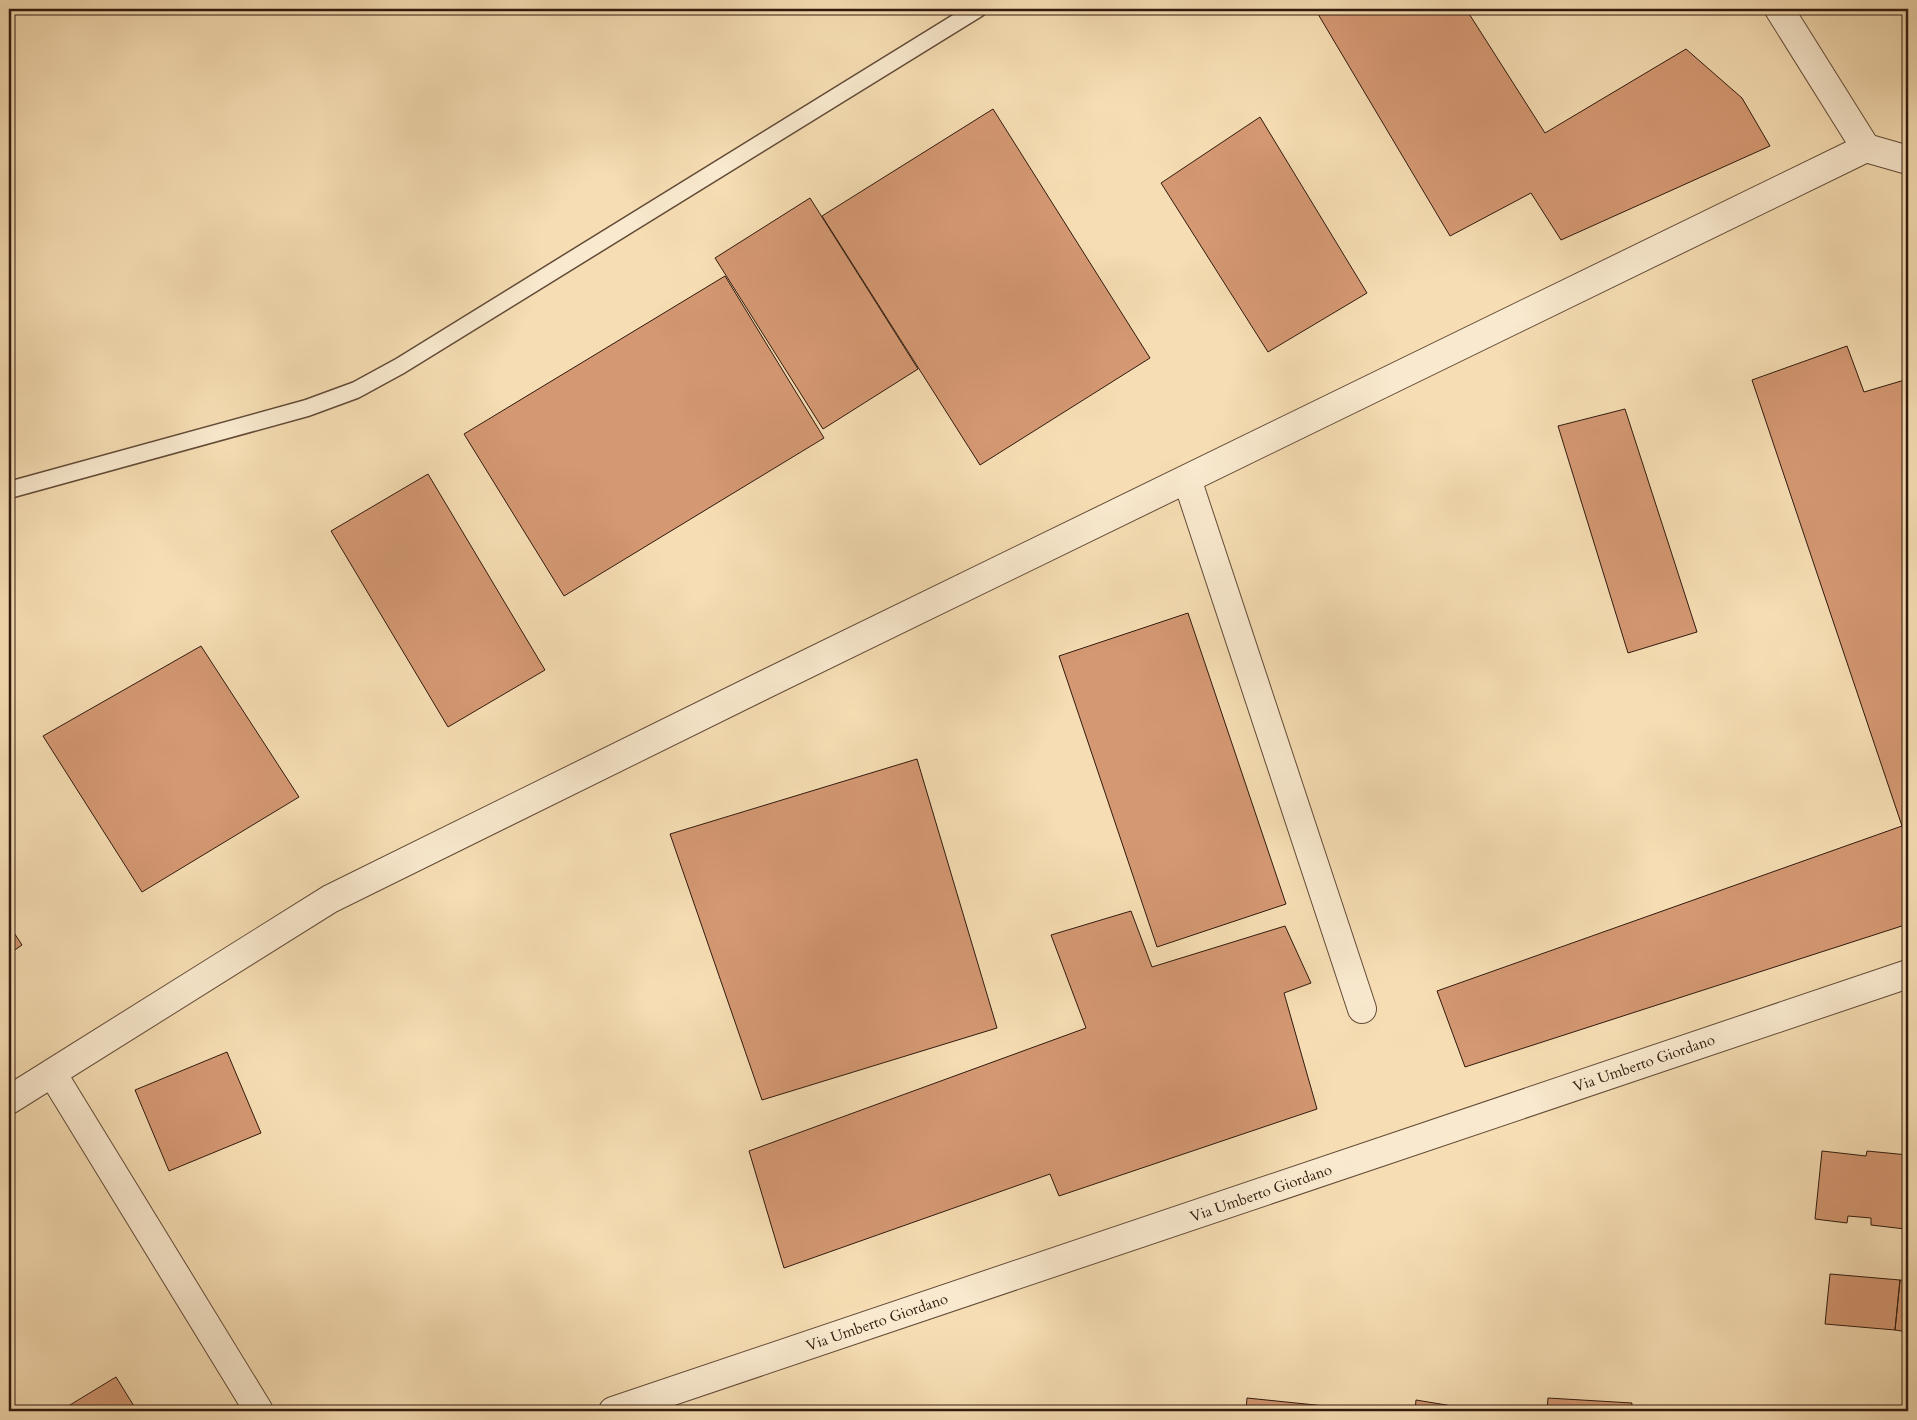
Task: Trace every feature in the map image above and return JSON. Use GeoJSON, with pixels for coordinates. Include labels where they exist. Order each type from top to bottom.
{"type":"FeatureCollection","features":[{"type":"Feature","properties":{"kind":"street"},"geometry":{"type":"LineString","coordinates":[[1779,9],[1866,148]]}},
{"type":"Feature","properties":{"kind":"street"},"geometry":{"type":"LineString","coordinates":[[9,1100],[330,899],[1866,148],[1908,160]]}},
{"type":"Feature","properties":{"kind":"street"},"geometry":{"type":"LineString","coordinates":[[1187,479],[1362,1010]]}},
{"type":"Feature","properties":{"kind":"street","name":"Via Umberto Giordano"},"geometry":{"type":"LineString","coordinates":[[613,1411],[1908,974]]}},
{"type":"Feature","properties":{"kind":"street"},"geometry":{"type":"LineString","coordinates":[[52,1073],[259,1411]]}},
{"type":"Feature","properties":{"kind":"lane"},"geometry":{"type":"LineString","coordinates":[[9,490],[307,408],[356,390],[400,366],[978,9]]}},
{"type":"Feature","properties":{"kind":"building"},"geometry":{"type":"Polygon","coordinates":[[[1315,9],[1466,9],[1545,133],[1686,49],[1742,98],[1770,146],[1561,240],[1531,193],[1450,236],[1315,9]]]}},
{"type":"Feature","properties":{"kind":"building"},"geometry":{"type":"Polygon","coordinates":[[[993,109],[1150,358],[980,465],[822,216],[993,109]]]}},
{"type":"Feature","properties":{"kind":"building"},"geometry":{"type":"Polygon","coordinates":[[[1260,117],[1367,293],[1268,352],[1161,183],[1260,117]]]}},
{"type":"Feature","properties":{"kind":"building"},"geometry":{"type":"Polygon","coordinates":[[[810,198],[918,369],[823,429],[715,258],[810,198]]]}},
{"type":"Feature","properties":{"kind":"building"},"geometry":{"type":"Polygon","coordinates":[[[725,276],[824,438],[564,596],[464,434],[725,276]]]}},
{"type":"Feature","properties":{"kind":"building"},"geometry":{"type":"Polygon","coordinates":[[[1847,346],[1864,392],[1908,379],[1908,924],[1465,1067],[1437,991],[1902,826],[1752,380],[1847,346]]]}},
{"type":"Feature","properties":{"kind":"building"},"geometry":{"type":"Polygon","coordinates":[[[1625,409],[1697,632],[1628,653],[1558,426],[1625,409]]]}},
{"type":"Feature","properties":{"kind":"building"},"geometry":{"type":"Polygon","coordinates":[[[428,474],[545,670],[448,727],[331,531],[428,474]]]}},
{"type":"Feature","properties":{"kind":"building"},"geometry":{"type":"Polygon","coordinates":[[[1188,613],[1286,904],[1157,947],[1059,656],[1188,613]]]}},
{"type":"Feature","properties":{"kind":"building"},"geometry":{"type":"Polygon","coordinates":[[[201,646],[299,797],[142,892],[43,736],[201,646]]]}},
{"type":"Feature","properties":{"kind":"building"},"geometry":{"type":"Polygon","coordinates":[[[917,759],[997,1028],[762,1100],[670,834],[917,759]]]}},
{"type":"Feature","properties":{"kind":"building"},"geometry":{"type":"Polygon","coordinates":[[[1131,911],[1152,967],[1285,926],[1311,983],[1284,993],[1317,1109],[1059,1196],[1050,1174],[784,1268],[749,1151],[1086,1028],[1051,935],[1131,911]]]}},
{"type":"Feature","properties":{"kind":"building"},"geometry":{"type":"Polygon","coordinates":[[[9,925],[22,945],[9,954],[9,925]]]}},
{"type":"Feature","properties":{"kind":"building"},"geometry":{"type":"Polygon","coordinates":[[[227,1052],[261,1133],[169,1171],[135,1090],[227,1052]]]}},
{"type":"Feature","properties":{"kind":"building"},"geometry":{"type":"Polygon","coordinates":[[[1822,1151],[1866,1156],[1867,1151],[1908,1155],[1908,1203],[1905,1229],[1871,1225],[1871,1218],[1848,1216],[1847,1223],[1815,1219],[1822,1151]]]}},
{"type":"Feature","properties":{"kind":"building"},"geometry":{"type":"Polygon","coordinates":[[[1830,1274],[1900,1280],[1895,1330],[1825,1324],[1830,1274]]]}},
{"type":"Feature","properties":{"kind":"building"},"geometry":{"type":"Polygon","coordinates":[[[1900,1280],[1908,1281],[1908,1332],[1895,1330],[1900,1280]]]}},
{"type":"Feature","properties":{"kind":"building"},"geometry":{"type":"Polygon","coordinates":[[[116,1377],[137,1411],[60,1411],[116,1377]]]}},
{"type":"Feature","properties":{"kind":"building"},"geometry":{"type":"Polygon","coordinates":[[[1247,1398],[1325,1406],[1325,1411],[1246,1411],[1247,1398]]]}},
{"type":"Feature","properties":{"kind":"building"},"geometry":{"type":"Polygon","coordinates":[[[1548,1398],[1632,1403],[1631,1411],[1547,1411],[1548,1398]]]}},
{"type":"Feature","properties":{"kind":"building"},"geometry":{"type":"Polygon","coordinates":[[[1416,1400],[1483,1411],[1415,1411],[1416,1400]]]}}]}
